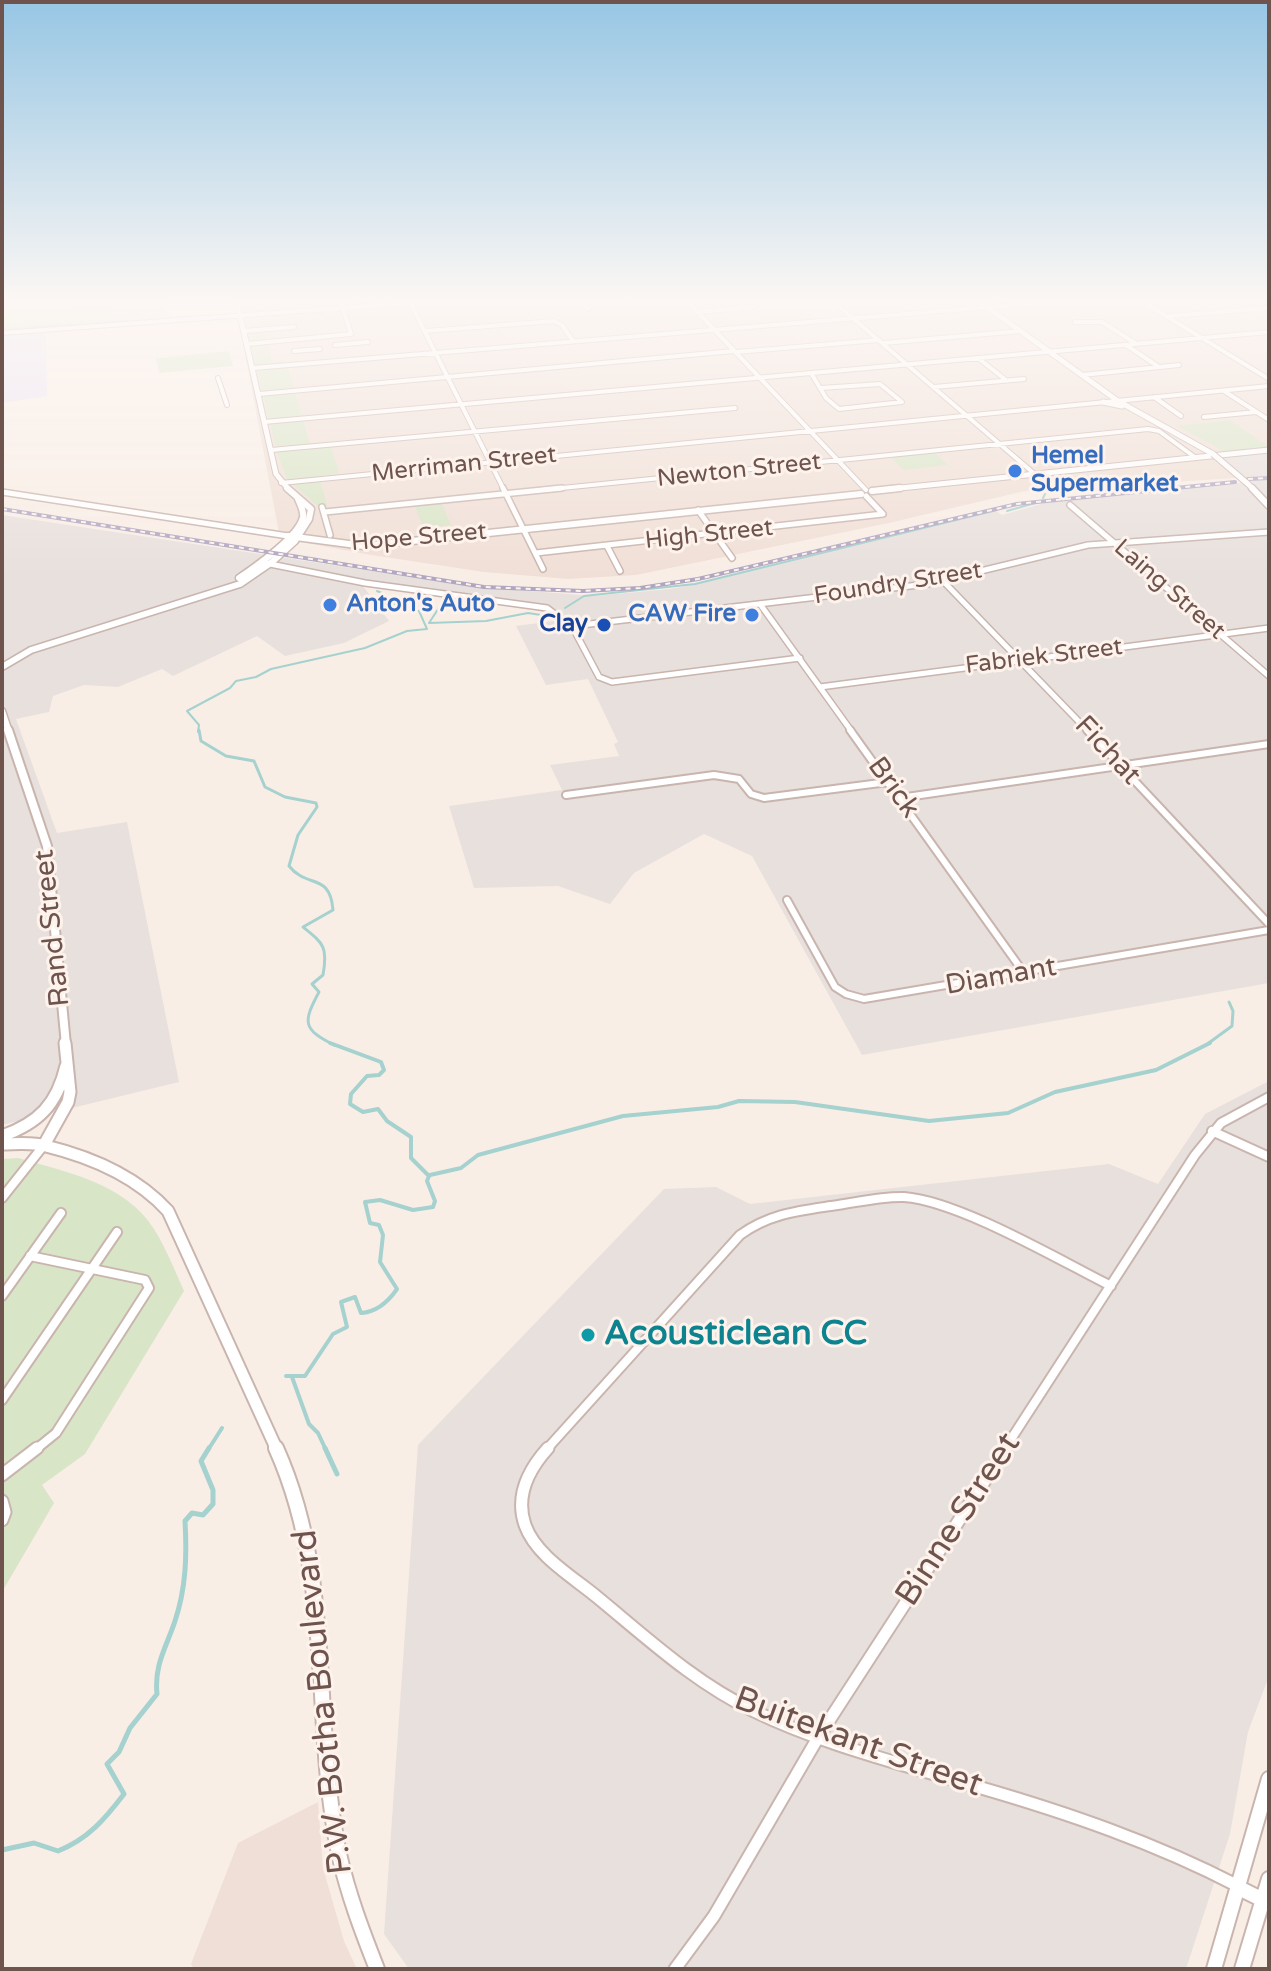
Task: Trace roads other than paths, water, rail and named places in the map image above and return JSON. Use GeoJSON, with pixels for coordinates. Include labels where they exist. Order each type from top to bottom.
{"type":"FeatureCollection","features":[{"type":"Feature","properties":{"kind":"street"},"geometry":{"type":"LineString","coordinates":[[223,394],[227,405]]}},
{"type":"Feature","properties":{"kind":"street"},"geometry":{"type":"LineString","coordinates":[[2,667],[31,650],[240,584],[270,564],[297,538],[312,515],[309,507],[281,483],[259,394]]}},
{"type":"Feature","properties":{"kind":"street"},"geometry":{"type":"LineString","coordinates":[[455,394],[543,569]]}},
{"type":"Feature","properties":{"kind":"street"},"geometry":{"type":"LineString","coordinates":[[264,422],[571,394]]}},
{"type":"Feature","properties":{"kind":"street"},"geometry":{"type":"LineString","coordinates":[[775,394],[867,494]]}},
{"type":"Feature","properties":{"kind":"street"},"geometry":{"type":"LineString","coordinates":[[824,394],[839,409],[902,402],[892,394]]}},
{"type":"Feature","properties":{"kind":"street"},"geometry":{"type":"LineString","coordinates":[[942,394],[1051,488]]}},
{"type":"Feature","properties":{"kind":"street"},"geometry":{"type":"LineString","coordinates":[[1108,394],[1213,454],[1269,506]]}},
{"type":"Feature","properties":{"kind":"street","name":"Merriman Street"},"geometry":{"type":"LineString","coordinates":[[281,483],[1189,394]]}},
{"type":"Feature","properties":{"kind":"street"},"geometry":{"type":"LineString","coordinates":[[1229,394],[1269,420]]}},
{"type":"Feature","properties":{"kind":"street"},"geometry":{"type":"LineString","coordinates":[[1154,397],[1181,416]]}},
{"type":"Feature","properties":{"kind":"street"},"geometry":{"type":"LineString","coordinates":[[1103,402],[1137,411]]}},
{"type":"Feature","properties":{"kind":"street"},"geometry":{"type":"LineString","coordinates":[[271,450],[735,408]]}},
{"type":"Feature","properties":{"kind":"street"},"geometry":{"type":"LineString","coordinates":[[1204,417],[1256,412]]}},
{"type":"Feature","properties":{"kind":"street","name":"Newton Street"},"geometry":{"type":"LineString","coordinates":[[330,535],[323,510],[1153,429],[1196,458]]}},
{"type":"Feature","properties":{"kind":"street","name":"Hope Street"},"geometry":{"type":"LineString","coordinates":[[2,492],[364,546],[1269,450]]}},
{"type":"Feature","properties":{"kind":"street","name":"High Street"},"geometry":{"type":"LineString","coordinates":[[536,553],[883,514],[867,494]]}},
{"type":"Feature","properties":{"kind":"street"},"geometry":{"type":"LineString","coordinates":[[199,597],[240,577],[288,536],[303,516],[298,499]]}},
{"type":"Feature","properties":{"kind":"street","name":"Laing Street"},"geometry":{"type":"LineString","coordinates":[[1070,505],[1269,676]]}},
{"type":"Feature","properties":{"kind":"street"},"geometry":{"type":"LineString","coordinates":[[698,510],[732,558]]}},
{"type":"Feature","properties":{"kind":"street","name":"Foundry Street"},"geometry":{"type":"LineString","coordinates":[[573,626],[943,581],[1088,545],[1269,532]]}},
{"type":"Feature","properties":{"kind":"street"},"geometry":{"type":"LineString","coordinates":[[607,546],[620,571]]}},
{"type":"Feature","properties":{"kind":"street"},"geometry":{"type":"LineString","coordinates":[[260,563],[365,583],[538,606],[565,617],[573,626],[599,677],[618,682],[800,658]]}},
{"type":"Feature","properties":{"kind":"street","name":"Fichat"},"geometry":{"type":"LineString","coordinates":[[943,581],[1022,660],[1269,927]]}},
{"type":"Feature","properties":{"kind":"street","name":"Brick"},"geometry":{"type":"LineString","coordinates":[[760,604],[1024,973]]}},
{"type":"Feature","properties":{"kind":"street","name":"Fabriek Street"},"geometry":{"type":"LineString","coordinates":[[820,687],[1269,628]]}},
{"type":"Feature","properties":{"kind":"street","name":"Rand Street"},"geometry":{"type":"LineString","coordinates":[[2,711],[47,846],[70,1078],[68,1102],[44,1145]]}},
{"type":"Feature","properties":{"kind":"street"},"geometry":{"type":"LineString","coordinates":[[900,798],[1269,744]]}},
{"type":"Feature","properties":{"kind":"street"},"geometry":{"type":"LineString","coordinates":[[566,795],[723,774],[739,779],[751,794],[764,798],[888,782]]}},
{"type":"Feature","properties":{"kind":"street","name":"Diamant"},"geometry":{"type":"LineString","coordinates":[[787,900],[835,987],[847,996],[870,999],[1269,927]]}},
{"type":"Feature","properties":{"kind":"street"},"geometry":{"type":"LineString","coordinates":[[2,1136],[28,1125],[50,1108],[62,1089],[67,1063]]}},
{"type":"Feature","properties":{"kind":"street","name":"Binne Street"},"geometry":{"type":"LineString","coordinates":[[675,1969],[714,1916],[819,1736],[1212,1131],[1269,1097]]}},
{"type":"Feature","properties":{"kind":"street"},"geometry":{"type":"LineString","coordinates":[[1212,1131],[1269,1157]]}},
{"type":"Feature","properties":{"kind":"street","name":"P.W. Botha Boulevard"},"geometry":{"type":"LineString","coordinates":[[2,1144],[44,1145],[121,1173],[139,1184],[168,1211],[184,1242],[295,1489],[313,1559],[337,1852],[355,1924],[377,1969]]}},
{"type":"Feature","properties":{"kind":"street"},"geometry":{"type":"LineString","coordinates":[[2,1198],[44,1145]]}},
{"type":"Feature","properties":{"kind":"street","name":"Buitekant Street"},"geometry":{"type":"LineString","coordinates":[[1111,1286],[938,1203],[902,1197],[773,1215],[740,1235],[532,1465],[519,1503],[521,1518],[530,1537],[544,1552],[704,1682],[735,1701],[819,1736],[1119,1831],[1190,1860],[1239,1888]]}},
{"type":"Feature","properties":{"kind":"street"},"geometry":{"type":"LineString","coordinates":[[2,1296],[61,1213]]}},
{"type":"Feature","properties":{"kind":"street"},"geometry":{"type":"LineString","coordinates":[[2,1400],[117,1232]]}},
{"type":"Feature","properties":{"kind":"street"},"geometry":{"type":"LineString","coordinates":[[2,1475],[56,1433],[149,1288],[145,1280],[30,1256]]}},
{"type":"Feature","properties":{"kind":"street"},"geometry":{"type":"LineString","coordinates":[[2,1501],[5,1512],[2,1520]]}},
{"type":"Feature","properties":{"kind":"street"},"geometry":{"type":"LineString","coordinates":[[1214,1969],[1269,1779]]}},
{"type":"Feature","properties":{"kind":"street"},"geometry":{"type":"LineString","coordinates":[[1242,1969],[1266,1902],[1269,1879]]}},
{"type":"Feature","properties":{"kind":"street"},"geometry":{"type":"LineString","coordinates":[[1239,1888],[1266,1902]]}},
{"type":"Feature","properties":{"kind":"waterway"},"geometry":{"type":"LineString","coordinates":[[1043,498],[1045,494]]}},
{"type":"Feature","properties":{"kind":"waterway"},"geometry":{"type":"LineString","coordinates":[[1007,511],[1039,502]]}},
{"type":"Feature","properties":{"kind":"waterway"},"geometry":{"type":"LineString","coordinates":[[565,608],[584,596],[695,584],[997,510]]}},
{"type":"Feature","properties":{"kind":"waterway"},"geometry":{"type":"LineString","coordinates":[[198,732],[199,725],[187,711],[230,688],[236,681],[256,677],[271,669],[365,648],[407,631],[427,629],[419,611],[387,602],[384,594],[377,591]]}},
{"type":"Feature","properties":{"kind":"waterway"},"geometry":{"type":"LineString","coordinates":[[444,600],[429,623],[486,621],[528,613],[541,615]]}},
{"type":"Feature","properties":{"kind":"waterway"},"geometry":{"type":"LineString","coordinates":[[199,730],[201,741],[226,756],[254,761],[265,787],[285,797],[316,803],[317,807],[298,835],[289,866],[303,877],[323,885],[331,898],[333,910],[303,927],[320,942],[325,958],[323,975],[312,984],[319,992],[308,1024],[316,1034],[332,1044]]}},
{"type":"Feature","properties":{"kind":"waterway"},"geometry":{"type":"LineString","coordinates":[[1206,1045],[1232,1026],[1233,1011],[1229,1002]]}},
{"type":"Feature","properties":{"kind":"waterway"},"geometry":{"type":"LineString","coordinates":[[1206,1045],[1210,1043]]}},
{"type":"Feature","properties":{"kind":"waterway"},"geometry":{"type":"LineString","coordinates":[[286,1376],[305,1376],[333,1334],[347,1327],[341,1302],[355,1297],[361,1313],[372,1311],[382,1306],[397,1289],[380,1262],[383,1235],[379,1225],[370,1223],[365,1202],[380,1200],[413,1210],[433,1207],[435,1201],[427,1181],[429,1176],[411,1158],[411,1137],[387,1121],[378,1109],[363,1112],[350,1104],[351,1094],[367,1076],[379,1075],[384,1070],[381,1062],[332,1044]]}},
{"type":"Feature","properties":{"kind":"waterway"},"geometry":{"type":"LineString","coordinates":[[430,1175],[461,1168],[478,1155],[623,1116],[718,1107],[739,1101],[795,1102],[929,1121],[1008,1113],[1055,1092],[1156,1070],[1206,1045]]}},
{"type":"Feature","properties":{"kind":"waterway"},"geometry":{"type":"LineString","coordinates":[[292,1377],[309,1424],[318,1433],[326,1450]]}},
{"type":"Feature","properties":{"kind":"waterway"},"geometry":{"type":"LineString","coordinates":[[208,1450],[222,1428]]}},
{"type":"Feature","properties":{"kind":"waterway"},"geometry":{"type":"LineString","coordinates":[[2,1850],[34,1843],[58,1851],[69,1846],[95,1827],[124,1794],[107,1764],[119,1752],[130,1728],[157,1694],[159,1665],[179,1609],[184,1584],[185,1521],[192,1513],[203,1515],[213,1504],[213,1490],[201,1461],[209,1448]]}},
{"type":"Feature","properties":{"kind":"waterway"},"geometry":{"type":"LineString","coordinates":[[325,1448],[337,1474]]}},
{"type":"Feature","properties":{"kind":"railway"},"geometry":{"type":"LineString","coordinates":[[1248,479],[1269,478]]}},
{"type":"Feature","properties":{"kind":"railway"},"geometry":{"type":"LineString","coordinates":[[2,509],[484,587],[583,591],[640,588],[698,579],[1017,504],[1235,482]]}},
{"type":"Feature","properties":{"kind":"place","name":"Hemel Supermarket"},"geometry":{"type":"Point","coordinates":[1015,471]}},
{"type":"Feature","properties":{"kind":"place","name":"Anton's Auto"},"geometry":{"type":"Point","coordinates":[330,605]}},
{"type":"Feature","properties":{"kind":"place","name":"CAW Fire"},"geometry":{"type":"Point","coordinates":[752,615]}},
{"type":"Feature","properties":{"kind":"place","name":"Clay"},"geometry":{"type":"Point","coordinates":[604,625]}},
{"type":"Feature","properties":{"kind":"place","name":"Acousticlean CC"},"geometry":{"type":"Point","coordinates":[588,1335]}}]}
